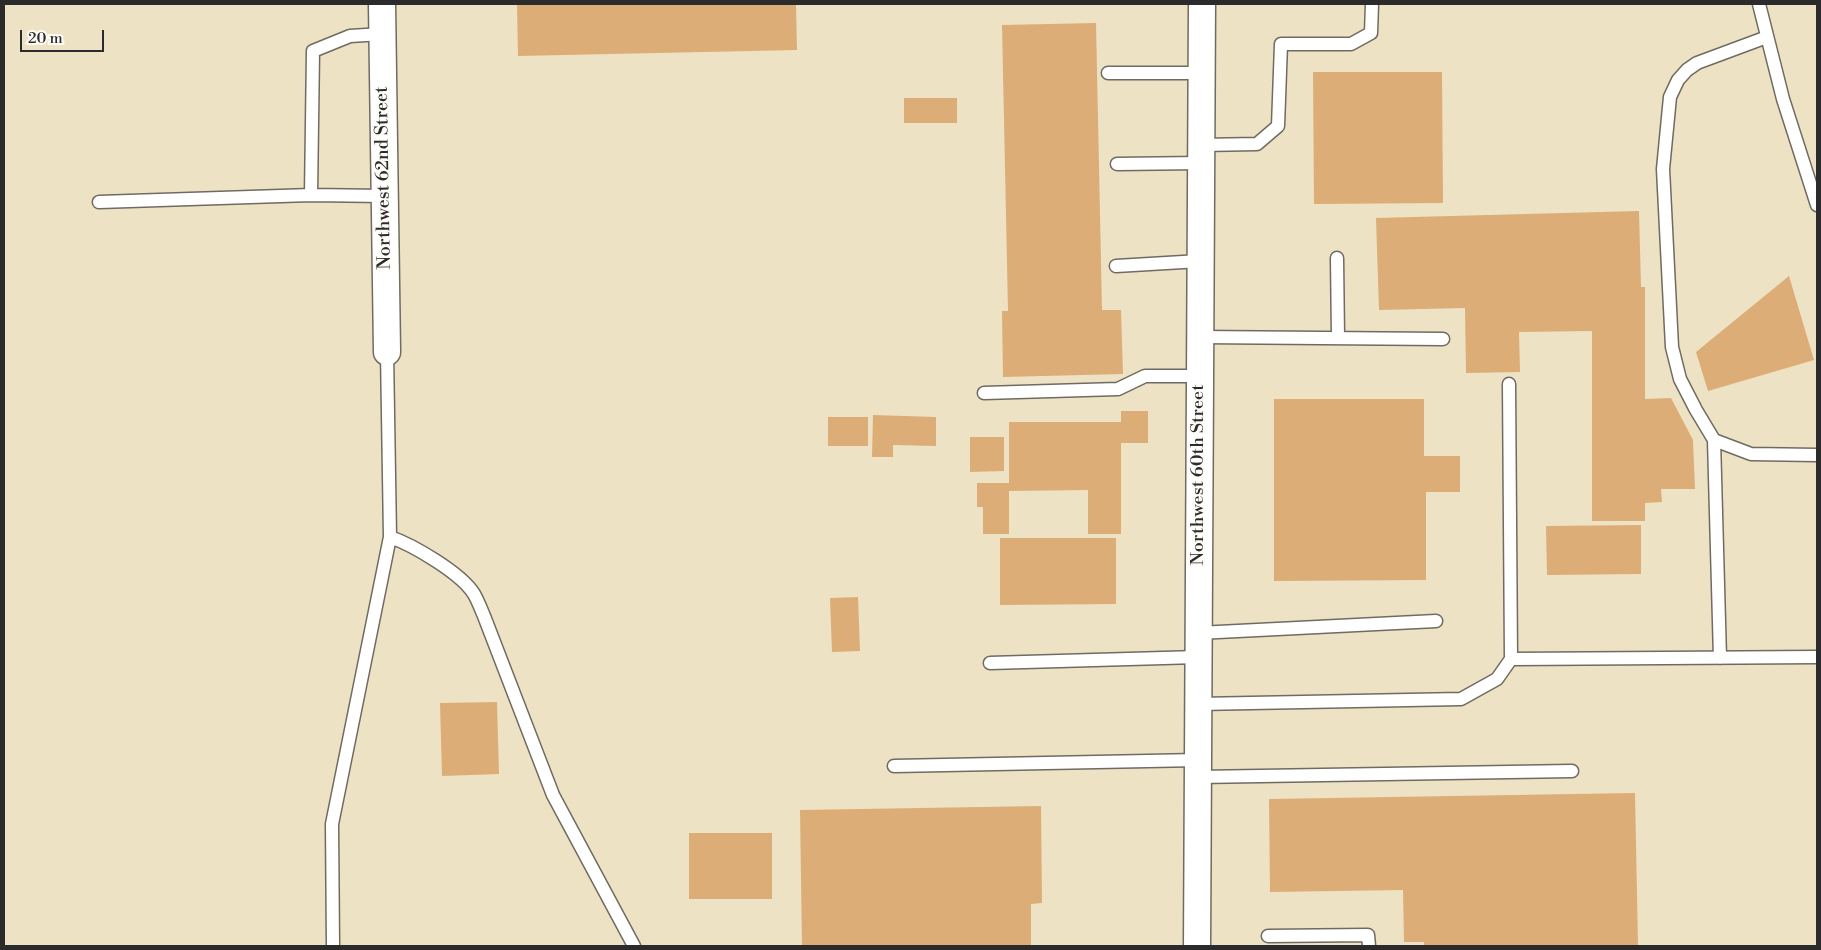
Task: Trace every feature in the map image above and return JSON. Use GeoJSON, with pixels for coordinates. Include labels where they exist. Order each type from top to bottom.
{"type":"FeatureCollection","features":[{"type":"Feature","properties":{"kind":"street","name":"Northwest 62nd Street"},"geometry":{"type":"LineString","coordinates":[[382,4],[387,352]]}},
{"type":"Feature","properties":{"kind":"street","name":"Northwest 60th Street"},"geometry":{"type":"LineString","coordinates":[[1197,946],[1202,4]]}},
{"type":"Feature","properties":{"kind":"lane"},"geometry":{"type":"LineString","coordinates":[[1117,164],[1201,154],[1257,144],[1278,126],[1281,44],[1351,44],[1371,33],[1372,4]]}},
{"type":"Feature","properties":{"kind":"lane"},"geometry":{"type":"LineString","coordinates":[[1758,4],[1783,100],[1817,205]]}},
{"type":"Feature","properties":{"kind":"lane"},"geometry":{"type":"LineString","coordinates":[[310,195],[313,51],[350,36],[382,34]]}},
{"type":"Feature","properties":{"kind":"lane"},"geometry":{"type":"LineString","coordinates":[[1720,658],[1714,440],[1680,379],[1672,348],[1663,169],[1670,97],[1678,80],[1697,63],[1767,37]]}},
{"type":"Feature","properties":{"kind":"lane"},"geometry":{"type":"LineString","coordinates":[[1108,73],[1201,73]]}},
{"type":"Feature","properties":{"kind":"lane"},"geometry":{"type":"LineString","coordinates":[[99,202],[310,195],[384,196]]}},
{"type":"Feature","properties":{"kind":"lane"},"geometry":{"type":"LineString","coordinates":[[1337,258],[1338,338]]}},
{"type":"Feature","properties":{"kind":"lane"},"geometry":{"type":"LineString","coordinates":[[1116,266],[1200,261]]}},
{"type":"Feature","properties":{"kind":"lane"},"geometry":{"type":"LineString","coordinates":[[1200,337],[1443,340]]}},
{"type":"Feature","properties":{"kind":"lane"},"geometry":{"type":"LineString","coordinates":[[333,946],[332,824],[390,537],[387,352]]}},
{"type":"Feature","properties":{"kind":"lane"},"geometry":{"type":"LineString","coordinates":[[984,393],[1118,390],[1145,376],[1200,376]]}},
{"type":"Feature","properties":{"kind":"lane"},"geometry":{"type":"LineString","coordinates":[[1198,704],[1461,699],[1497,680],[1511,659],[1509,384]]}},
{"type":"Feature","properties":{"kind":"lane"},"geometry":{"type":"LineString","coordinates":[[1714,440],[1751,454],[1817,455]]}},
{"type":"Feature","properties":{"kind":"lane"},"geometry":{"type":"LineString","coordinates":[[390,537],[430,556],[473,593],[484,616],[553,796],[634,946]]}},
{"type":"Feature","properties":{"kind":"lane"},"geometry":{"type":"LineString","coordinates":[[990,664],[1436,622]]}},
{"type":"Feature","properties":{"kind":"lane"},"geometry":{"type":"LineString","coordinates":[[1511,659],[1817,657]]}},
{"type":"Feature","properties":{"kind":"lane"},"geometry":{"type":"LineString","coordinates":[[894,766],[1572,771]]}},
{"type":"Feature","properties":{"kind":"lane"},"geometry":{"type":"LineString","coordinates":[[1268,936],[1368,934],[1369,946]]}},
{"type":"Feature","properties":{"kind":"building"},"geometry":{"type":"Polygon","coordinates":[[[517,4],[796,4],[797,50],[518,56],[517,4]]]}},
{"type":"Feature","properties":{"kind":"building"},"geometry":{"type":"Polygon","coordinates":[[[1096,23],[1102,310],[1121,310],[1123,374],[1003,377],[1002,311],[1008,311],[1002,25],[1096,23]]]}},
{"type":"Feature","properties":{"kind":"building"},"geometry":{"type":"Polygon","coordinates":[[[1313,72],[1442,72],[1443,203],[1314,204],[1313,72]]]}},
{"type":"Feature","properties":{"kind":"building"},"geometry":{"type":"Polygon","coordinates":[[[904,98],[957,98],[957,123],[904,123],[904,98]]]}},
{"type":"Feature","properties":{"kind":"building"},"geometry":{"type":"Polygon","coordinates":[[[1639,211],[1641,287],[1645,287],[1645,399],[1671,398],[1693,440],[1695,489],[1661,489],[1662,502],[1645,503],[1645,521],[1592,521],[1592,331],[1519,332],[1520,372],[1466,373],[1465,308],[1379,310],[1376,218],[1639,211]]]}},
{"type":"Feature","properties":{"kind":"building"},"geometry":{"type":"Polygon","coordinates":[[[1789,276],[1814,360],[1708,391],[1696,352],[1789,276]]]}},
{"type":"Feature","properties":{"kind":"building"},"geometry":{"type":"Polygon","coordinates":[[[1274,399],[1424,399],[1424,456],[1460,456],[1460,492],[1426,492],[1426,580],[1274,581],[1274,399]]]}},
{"type":"Feature","properties":{"kind":"building"},"geometry":{"type":"Polygon","coordinates":[[[1121,411],[1148,411],[1148,443],[1121,443],[1121,534],[1088,534],[1088,490],[1009,491],[1009,534],[983,534],[983,507],[977,507],[977,483],[1009,483],[1009,422],[1121,422],[1121,411]]]}},
{"type":"Feature","properties":{"kind":"building"},"geometry":{"type":"Polygon","coordinates":[[[873,415],[936,417],[936,446],[893,445],[893,457],[872,457],[873,415]]]}},
{"type":"Feature","properties":{"kind":"building"},"geometry":{"type":"Polygon","coordinates":[[[828,417],[868,417],[868,446],[828,446],[828,417]]]}},
{"type":"Feature","properties":{"kind":"building"},"geometry":{"type":"Polygon","coordinates":[[[970,437],[1004,437],[1004,471],[970,472],[970,437]]]}},
{"type":"Feature","properties":{"kind":"building"},"geometry":{"type":"Polygon","coordinates":[[[1641,525],[1641,574],[1547,575],[1546,526],[1641,525]]]}},
{"type":"Feature","properties":{"kind":"building"},"geometry":{"type":"Polygon","coordinates":[[[1000,538],[1116,538],[1116,604],[1000,605],[1000,538]]]}},
{"type":"Feature","properties":{"kind":"building"},"geometry":{"type":"Polygon","coordinates":[[[858,597],[860,651],[832,652],[830,598],[858,597]]]}},
{"type":"Feature","properties":{"kind":"building"},"geometry":{"type":"Polygon","coordinates":[[[497,702],[499,774],[442,776],[440,703],[497,702]]]}},
{"type":"Feature","properties":{"kind":"building"},"geometry":{"type":"Polygon","coordinates":[[[1635,793],[1638,946],[1424,946],[1424,942],[1404,942],[1403,890],[1270,892],[1269,799],[1635,793]]]}},
{"type":"Feature","properties":{"kind":"building"},"geometry":{"type":"Polygon","coordinates":[[[1041,806],[1042,903],[1031,904],[1031,946],[802,946],[800,810],[1041,806]]]}},
{"type":"Feature","properties":{"kind":"building"},"geometry":{"type":"Polygon","coordinates":[[[689,833],[772,833],[772,899],[689,899],[689,833]]]}}]}
